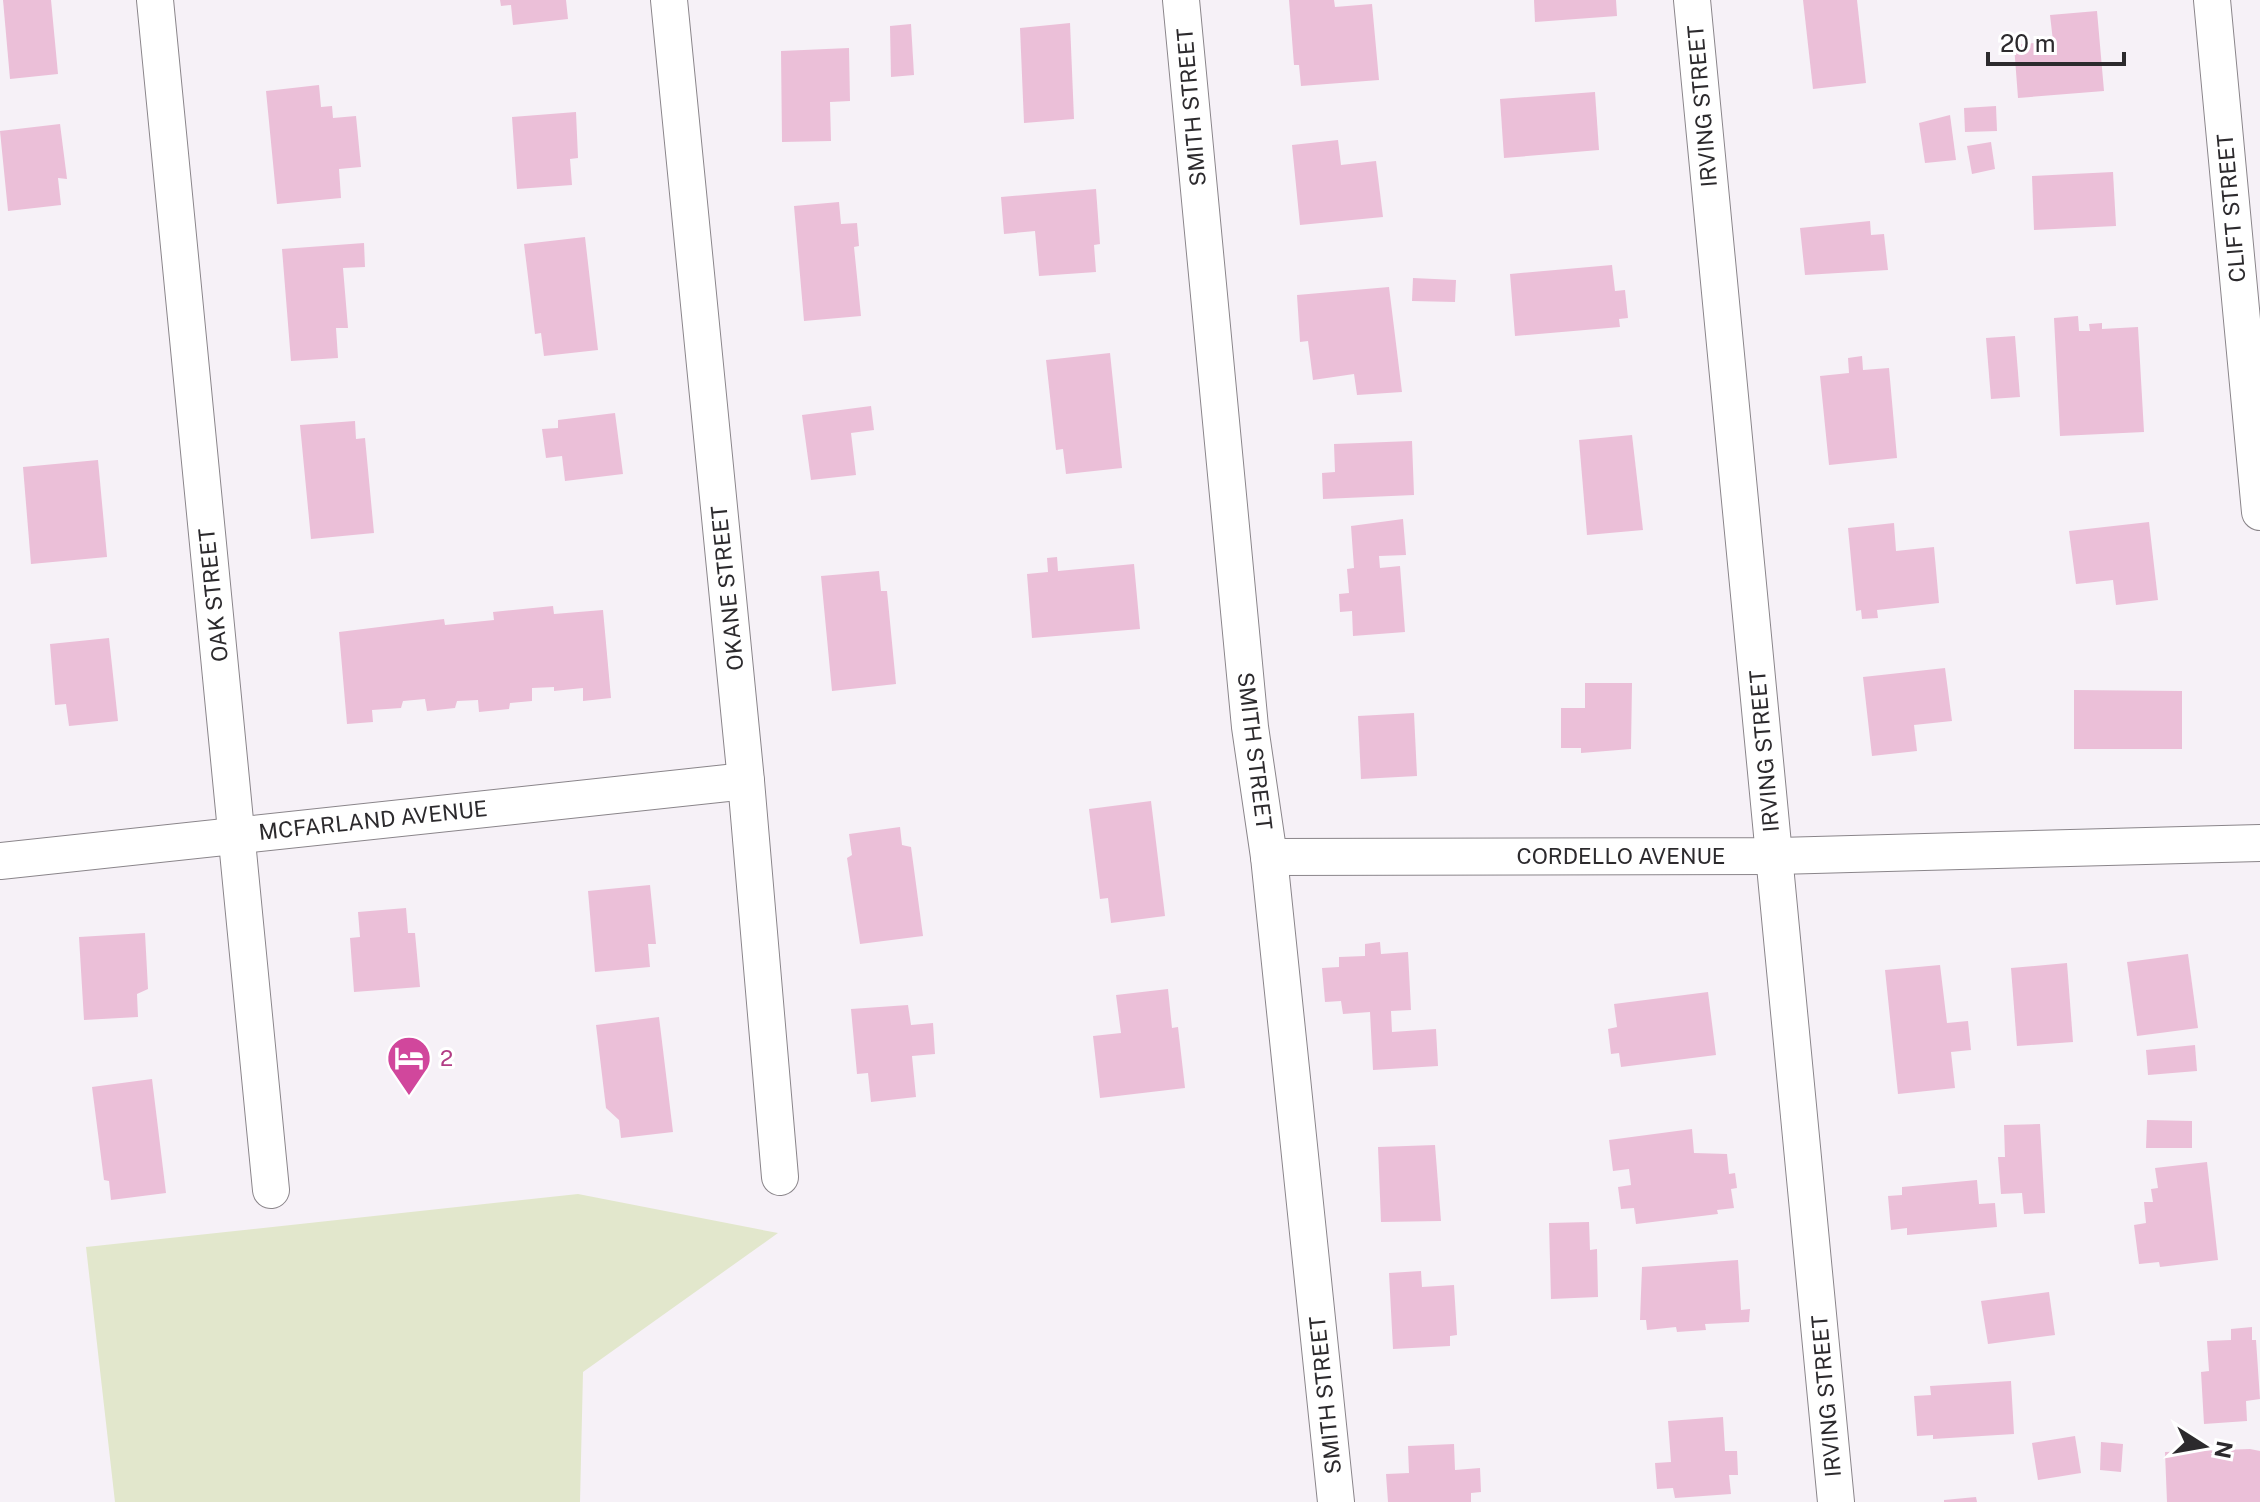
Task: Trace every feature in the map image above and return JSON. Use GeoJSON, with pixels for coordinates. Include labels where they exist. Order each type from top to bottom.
{"type":"FeatureCollection","features":[{"type":"Feature","properties":{"kind":"street","name":"OAK STREET"},"geometry":{"type":"LineString","coordinates":[[155,0],[271,1190]]}},
{"type":"Feature","properties":{"kind":"street","name":"OKANE STREET"},"geometry":{"type":"LineString","coordinates":[[669,0],[746,781],[780,1177]]}},
{"type":"Feature","properties":{"kind":"street","name":"SMITH STREET"},"geometry":{"type":"LineString","coordinates":[[1181,0],[1250,727],[1269,857],[1336,1502]]}},
{"type":"Feature","properties":{"kind":"street","name":"IRVING STREET"},"geometry":{"type":"LineString","coordinates":[[1692,0],[1836,1502]]}},
{"type":"Feature","properties":{"kind":"street","name":"CLIFT STREET"},"geometry":{"type":"LineString","coordinates":[[2212,0],[2260,512]]}},
{"type":"Feature","properties":{"kind":"street","name":"MCFARLAND AVENUE"},"geometry":{"type":"LineString","coordinates":[[0,861],[746,781]]}},
{"type":"Feature","properties":{"kind":"street","name":"CORDELLO AVENUE"},"geometry":{"type":"LineString","coordinates":[[1269,857],[1774,856],[2260,843]]}},
{"type":"Feature","properties":{"kind":"green space"},"geometry":{"type":"Polygon","coordinates":[[[578,1194],[778,1233],[583,1372],[580,1502],[115,1502],[86,1247],[578,1194]]]}},
{"type":"Feature","properties":{"kind":"building"},"geometry":{"type":"Polygon","coordinates":[[[3,0],[51,0],[58,74],[10,79],[3,0]]]}},
{"type":"Feature","properties":{"kind":"building"},"geometry":{"type":"Polygon","coordinates":[[[500,0],[566,0],[568,19],[513,25],[511,5],[501,6],[500,0]]]}},
{"type":"Feature","properties":{"kind":"building"},"geometry":{"type":"Polygon","coordinates":[[[1289,0],[1334,0],[1335,7],[1372,4],[1379,80],[1301,86],[1299,65],[1294,65],[1289,0]]]}},
{"type":"Feature","properties":{"kind":"building"},"geometry":{"type":"Polygon","coordinates":[[[1534,0],[1616,0],[1617,16],[1535,22],[1534,0]]]}},
{"type":"Feature","properties":{"kind":"building"},"geometry":{"type":"Polygon","coordinates":[[[1803,0],[1857,0],[1866,83],[1813,89],[1803,0]]]}},
{"type":"Feature","properties":{"kind":"building"},"geometry":{"type":"Polygon","coordinates":[[[2097,11],[2104,91],[2018,98],[2014,45],[2053,41],[2050,15],[2097,11]]]}},
{"type":"Feature","properties":{"kind":"building"},"geometry":{"type":"Polygon","coordinates":[[[1070,23],[1074,119],[1024,123],[1020,28],[1070,23]]]}},
{"type":"Feature","properties":{"kind":"building"},"geometry":{"type":"Polygon","coordinates":[[[911,24],[914,75],[891,77],[890,26],[911,24]]]}},
{"type":"Feature","properties":{"kind":"building"},"geometry":{"type":"Polygon","coordinates":[[[849,48],[850,101],[830,102],[831,141],[782,142],[781,51],[849,48]]]}},
{"type":"Feature","properties":{"kind":"building"},"geometry":{"type":"Polygon","coordinates":[[[319,85],[321,107],[332,106],[333,118],[356,116],[361,167],[339,169],[341,198],[277,204],[266,91],[319,85]]]}},
{"type":"Feature","properties":{"kind":"building"},"geometry":{"type":"Polygon","coordinates":[[[1595,92],[1599,150],[1504,158],[1500,99],[1595,92]]]}},
{"type":"Feature","properties":{"kind":"building"},"geometry":{"type":"Polygon","coordinates":[[[1996,106],[1997,131],[1965,132],[1964,108],[1996,106]]]}},
{"type":"Feature","properties":{"kind":"building"},"geometry":{"type":"Polygon","coordinates":[[[576,112],[578,158],[570,159],[572,185],[517,189],[512,117],[576,112]]]}},
{"type":"Feature","properties":{"kind":"building"},"geometry":{"type":"Polygon","coordinates":[[[1950,115],[1956,160],[1925,163],[1919,123],[1950,115]]]}},
{"type":"Feature","properties":{"kind":"building"},"geometry":{"type":"Polygon","coordinates":[[[60,124],[67,179],[58,178],[61,205],[8,211],[0,131],[60,124]]]}},
{"type":"Feature","properties":{"kind":"building"},"geometry":{"type":"Polygon","coordinates":[[[1338,140],[1341,165],[1376,161],[1383,217],[1300,225],[1292,145],[1338,140]]]}},
{"type":"Feature","properties":{"kind":"building"},"geometry":{"type":"Polygon","coordinates":[[[1991,142],[1995,169],[1972,174],[1967,146],[1991,142]]]}},
{"type":"Feature","properties":{"kind":"building"},"geometry":{"type":"Polygon","coordinates":[[[2113,172],[2116,226],[2034,230],[2032,176],[2113,172]]]}},
{"type":"Feature","properties":{"kind":"building"},"geometry":{"type":"Polygon","coordinates":[[[1096,189],[1100,244],[1094,245],[1096,272],[1039,276],[1035,231],[1004,234],[1001,197],[1096,189]]]}},
{"type":"Feature","properties":{"kind":"building"},"geometry":{"type":"Polygon","coordinates":[[[839,202],[841,224],[857,223],[859,246],[854,247],[861,316],[804,321],[794,206],[839,202]]]}},
{"type":"Feature","properties":{"kind":"building"},"geometry":{"type":"Polygon","coordinates":[[[1870,221],[1871,235],[1884,234],[1888,270],[1805,275],[1800,228],[1870,221]]]}},
{"type":"Feature","properties":{"kind":"building"},"geometry":{"type":"Polygon","coordinates":[[[585,237],[598,350],[544,356],[541,333],[535,334],[524,244],[585,237]]]}},
{"type":"Feature","properties":{"kind":"building"},"geometry":{"type":"Polygon","coordinates":[[[364,243],[365,267],[343,268],[348,328],[336,328],[338,358],[291,361],[282,249],[364,243]]]}},
{"type":"Feature","properties":{"kind":"building"},"geometry":{"type":"Polygon","coordinates":[[[1612,265],[1615,291],[1625,290],[1628,318],[1619,319],[1620,327],[1515,336],[1510,274],[1612,265]]]}},
{"type":"Feature","properties":{"kind":"building"},"geometry":{"type":"Polygon","coordinates":[[[1413,278],[1456,280],[1455,302],[1412,301],[1413,278]]]}},
{"type":"Feature","properties":{"kind":"building"},"geometry":{"type":"Polygon","coordinates":[[[1389,287],[1402,392],[1357,395],[1354,374],[1313,380],[1308,341],[1300,342],[1297,295],[1389,287]]]}},
{"type":"Feature","properties":{"kind":"building"},"geometry":{"type":"Polygon","coordinates":[[[2078,316],[2079,331],[2090,331],[2089,324],[2102,323],[2102,329],[2138,327],[2144,432],[2060,436],[2054,318],[2078,316]]]}},
{"type":"Feature","properties":{"kind":"building"},"geometry":{"type":"Polygon","coordinates":[[[2015,336],[2020,397],[1991,399],[1986,338],[2015,336]]]}},
{"type":"Feature","properties":{"kind":"building"},"geometry":{"type":"Polygon","coordinates":[[[1110,353],[1122,468],[1066,474],[1063,449],[1056,450],[1046,360],[1110,353]]]}},
{"type":"Feature","properties":{"kind":"building"},"geometry":{"type":"Polygon","coordinates":[[[1862,356],[1863,370],[1889,368],[1897,458],[1829,465],[1820,376],[1849,373],[1848,358],[1862,356]]]}},
{"type":"Feature","properties":{"kind":"building"},"geometry":{"type":"Polygon","coordinates":[[[871,406],[874,430],[851,433],[856,475],[811,480],[802,415],[871,406]]]}},
{"type":"Feature","properties":{"kind":"building"},"geometry":{"type":"Polygon","coordinates":[[[615,413],[623,474],[565,481],[562,456],[546,458],[542,429],[558,428],[558,420],[615,413]]]}},
{"type":"Feature","properties":{"kind":"building"},"geometry":{"type":"Polygon","coordinates":[[[355,421],[356,439],[365,438],[374,533],[311,539],[300,425],[355,421]]]}},
{"type":"Feature","properties":{"kind":"building"},"geometry":{"type":"Polygon","coordinates":[[[1632,435],[1643,530],[1587,535],[1579,440],[1632,435]]]}},
{"type":"Feature","properties":{"kind":"building"},"geometry":{"type":"Polygon","coordinates":[[[1412,441],[1414,495],[1323,499],[1322,473],[1335,472],[1334,444],[1412,441]]]}},
{"type":"Feature","properties":{"kind":"building"},"geometry":{"type":"Polygon","coordinates":[[[98,460],[107,557],[31,564],[23,467],[98,460]]]}},
{"type":"Feature","properties":{"kind":"building"},"geometry":{"type":"Polygon","coordinates":[[[1403,519],[1406,555],[1379,556],[1380,568],[1400,566],[1405,632],[1353,636],[1352,611],[1340,612],[1339,594],[1349,593],[1347,569],[1354,568],[1351,526],[1403,519]]]}},
{"type":"Feature","properties":{"kind":"building"},"geometry":{"type":"Polygon","coordinates":[[[2149,522],[2158,600],[2116,605],[2113,580],[2076,584],[2069,531],[2149,522]]]}},
{"type":"Feature","properties":{"kind":"building"},"geometry":{"type":"Polygon","coordinates":[[[1894,523],[1896,551],[1934,547],[1939,603],[1877,610],[1878,618],[1862,619],[1861,610],[1856,611],[1848,528],[1894,523]]]}},
{"type":"Feature","properties":{"kind":"building"},"geometry":{"type":"Polygon","coordinates":[[[1057,557],[1058,571],[1134,564],[1140,629],[1032,638],[1027,574],[1048,572],[1047,558],[1057,557]]]}},
{"type":"Feature","properties":{"kind":"building"},"geometry":{"type":"Polygon","coordinates":[[[879,571],[881,591],[887,591],[896,684],[832,691],[821,576],[879,571]]]}},
{"type":"Feature","properties":{"kind":"building"},"geometry":{"type":"Polygon","coordinates":[[[553,606],[554,614],[603,610],[611,698],[583,701],[583,688],[554,691],[554,687],[532,688],[532,701],[510,703],[509,709],[479,712],[478,700],[457,701],[455,708],[427,711],[425,699],[403,701],[401,708],[372,710],[373,722],[347,724],[339,632],[444,619],[445,625],[494,620],[493,612],[553,606]]]}},
{"type":"Feature","properties":{"kind":"building"},"geometry":{"type":"Polygon","coordinates":[[[109,638],[118,721],[69,726],[66,704],[55,705],[50,644],[109,638]]]}},
{"type":"Feature","properties":{"kind":"building"},"geometry":{"type":"Polygon","coordinates":[[[1945,668],[1952,721],[1914,725],[1917,751],[1872,756],[1863,677],[1945,668]]]}},
{"type":"Feature","properties":{"kind":"building"},"geometry":{"type":"Polygon","coordinates":[[[1585,683],[1632,683],[1631,749],[1581,753],[1581,748],[1561,748],[1561,708],[1585,708],[1585,683]]]}},
{"type":"Feature","properties":{"kind":"building"},"geometry":{"type":"Polygon","coordinates":[[[2074,690],[2182,691],[2182,749],[2074,749],[2074,690]]]}},
{"type":"Feature","properties":{"kind":"building"},"geometry":{"type":"Polygon","coordinates":[[[1414,713],[1417,776],[1361,779],[1358,716],[1414,713]]]}},
{"type":"Feature","properties":{"kind":"building"},"geometry":{"type":"Polygon","coordinates":[[[1151,801],[1165,916],[1111,923],[1108,898],[1100,899],[1089,809],[1151,801]]]}},
{"type":"Feature","properties":{"kind":"building"},"geometry":{"type":"Polygon","coordinates":[[[900,827],[902,845],[911,847],[923,936],[860,944],[847,858],[852,855],[849,834],[900,827]]]}},
{"type":"Feature","properties":{"kind":"building"},"geometry":{"type":"Polygon","coordinates":[[[650,885],[656,944],[648,944],[650,967],[595,972],[588,891],[650,885]]]}},
{"type":"Feature","properties":{"kind":"building"},"geometry":{"type":"Polygon","coordinates":[[[406,908],[408,933],[415,933],[420,987],[354,992],[350,938],[360,937],[358,912],[406,908]]]}},
{"type":"Feature","properties":{"kind":"building"},"geometry":{"type":"Polygon","coordinates":[[[145,933],[148,989],[137,994],[138,1017],[84,1020],[79,937],[145,933]]]}},
{"type":"Feature","properties":{"kind":"building"},"geometry":{"type":"Polygon","coordinates":[[[1380,942],[1381,954],[1408,952],[1411,1010],[1391,1011],[1392,1032],[1436,1029],[1438,1066],[1373,1070],[1370,1012],[1343,1014],[1341,1001],[1325,1002],[1322,968],[1339,967],[1339,957],[1365,956],[1365,944],[1380,942]]]}},
{"type":"Feature","properties":{"kind":"building"},"geometry":{"type":"Polygon","coordinates":[[[2188,954],[2198,1028],[2137,1036],[2127,962],[2188,954]]]}},
{"type":"Feature","properties":{"kind":"building"},"geometry":{"type":"Polygon","coordinates":[[[2067,963],[2073,1042],[2017,1046],[2011,968],[2067,963]]]}},
{"type":"Feature","properties":{"kind":"building"},"geometry":{"type":"Polygon","coordinates":[[[1940,965],[1947,1023],[1968,1021],[1971,1050],[1951,1052],[1955,1088],[1898,1094],[1885,970],[1940,965]]]}},
{"type":"Feature","properties":{"kind":"building"},"geometry":{"type":"Polygon","coordinates":[[[1168,989],[1172,1028],[1178,1027],[1185,1088],[1100,1098],[1093,1036],[1121,1033],[1116,995],[1168,989]]]}},
{"type":"Feature","properties":{"kind":"building"},"geometry":{"type":"Polygon","coordinates":[[[1708,992],[1716,1055],[1621,1067],[1619,1053],[1611,1054],[1608,1029],[1617,1027],[1614,1004],[1708,992]]]}},
{"type":"Feature","properties":{"kind":"building"},"geometry":{"type":"Polygon","coordinates":[[[908,1005],[911,1025],[933,1023],[935,1054],[912,1056],[916,1097],[871,1102],[868,1073],[857,1074],[851,1009],[908,1005]]]}},
{"type":"Feature","properties":{"kind":"building"},"geometry":{"type":"Polygon","coordinates":[[[659,1017],[673,1132],[621,1138],[619,1120],[606,1108],[596,1025],[659,1017]]]}},
{"type":"Feature","properties":{"kind":"building"},"geometry":{"type":"Polygon","coordinates":[[[2195,1045],[2197,1071],[2148,1075],[2146,1050],[2195,1045]]]}},
{"type":"Feature","properties":{"kind":"building"},"geometry":{"type":"Polygon","coordinates":[[[152,1079],[166,1193],[111,1200],[109,1181],[104,1180],[92,1087],[152,1079]]]}},
{"type":"Feature","properties":{"kind":"building"},"geometry":{"type":"Polygon","coordinates":[[[2147,1120],[2192,1121],[2192,1148],[2146,1148],[2147,1120]]]}},
{"type":"Feature","properties":{"kind":"building"},"geometry":{"type":"Polygon","coordinates":[[[2040,1124],[2045,1213],[2024,1214],[2022,1193],[2001,1194],[1998,1157],[2005,1157],[2004,1125],[2040,1124]]]}},
{"type":"Feature","properties":{"kind":"building"},"geometry":{"type":"Polygon","coordinates":[[[1692,1129],[1694,1153],[1727,1154],[1729,1174],[1735,1173],[1737,1188],[1731,1189],[1734,1208],[1717,1210],[1718,1214],[1636,1224],[1634,1208],[1621,1209],[1618,1187],[1631,1185],[1629,1169],[1613,1171],[1609,1140],[1692,1129]]]}},
{"type":"Feature","properties":{"kind":"building"},"geometry":{"type":"Polygon","coordinates":[[[1435,1145],[1441,1221],[1381,1222],[1378,1147],[1435,1145]]]}},
{"type":"Feature","properties":{"kind":"building"},"geometry":{"type":"Polygon","coordinates":[[[2207,1162],[2218,1260],[2160,1267],[2159,1262],[2139,1264],[2134,1225],[2146,1223],[2144,1202],[2153,1202],[2151,1189],[2158,1188],[2155,1168],[2207,1162]]]}},
{"type":"Feature","properties":{"kind":"building"},"geometry":{"type":"Polygon","coordinates":[[[1977,1180],[1979,1204],[1995,1203],[1997,1227],[1907,1235],[1907,1228],[1891,1230],[1888,1196],[1902,1195],[1902,1187],[1977,1180]]]}},
{"type":"Feature","properties":{"kind":"building"},"geometry":{"type":"Polygon","coordinates":[[[1589,1222],[1590,1250],[1597,1249],[1598,1297],[1551,1299],[1549,1223],[1589,1222]]]}},
{"type":"Feature","properties":{"kind":"building"},"geometry":{"type":"Polygon","coordinates":[[[1738,1260],[1741,1310],[1750,1309],[1749,1322],[1705,1324],[1706,1330],[1677,1332],[1676,1327],[1647,1330],[1646,1320],[1640,1320],[1642,1267],[1738,1260]]]}},
{"type":"Feature","properties":{"kind":"building"},"geometry":{"type":"Polygon","coordinates":[[[1421,1271],[1422,1287],[1454,1285],[1457,1335],[1450,1336],[1450,1346],[1393,1349],[1389,1273],[1421,1271]]]}},
{"type":"Feature","properties":{"kind":"building"},"geometry":{"type":"Polygon","coordinates":[[[2049,1292],[2055,1335],[1988,1344],[1981,1301],[2049,1292]]]}},
{"type":"Feature","properties":{"kind":"building"},"geometry":{"type":"Polygon","coordinates":[[[2252,1327],[2252,1340],[2256,1340],[2260,1399],[2246,1401],[2247,1421],[2204,1424],[2201,1372],[2209,1371],[2207,1341],[2231,1340],[2231,1329],[2252,1327]]]}},
{"type":"Feature","properties":{"kind":"building"},"geometry":{"type":"Polygon","coordinates":[[[2011,1381],[2014,1434],[1933,1439],[1933,1435],[1917,1436],[1914,1396],[1931,1395],[1930,1386],[2011,1381]]]}},
{"type":"Feature","properties":{"kind":"building"},"geometry":{"type":"Polygon","coordinates":[[[1723,1417],[1725,1451],[1737,1451],[1738,1475],[1729,1475],[1731,1494],[1675,1498],[1673,1488],[1657,1489],[1655,1463],[1671,1462],[1668,1421],[1723,1417]]]}},
{"type":"Feature","properties":{"kind":"building"},"geometry":{"type":"Polygon","coordinates":[[[2075,1436],[2081,1473],[2038,1480],[2032,1443],[2075,1436]]]}},
{"type":"Feature","properties":{"kind":"building"},"geometry":{"type":"Polygon","coordinates":[[[2101,1442],[2123,1444],[2121,1472],[2100,1470],[2101,1442]]]}},
{"type":"Feature","properties":{"kind":"building"},"geometry":{"type":"Polygon","coordinates":[[[1454,1444],[1455,1470],[1480,1468],[1481,1492],[1471,1493],[1471,1502],[1388,1502],[1386,1474],[1409,1473],[1408,1446],[1454,1444]]]}},
{"type":"Feature","properties":{"kind":"building"},"geometry":{"type":"Polygon","coordinates":[[[2260,1451],[2260,1502],[2167,1502],[2165,1452],[2260,1451]]]}},
{"type":"Feature","properties":{"kind":"building"},"geometry":{"type":"Polygon","coordinates":[[[1976,1497],[1977,1502],[1944,1502],[1944,1500],[1976,1497]]]}},
{"type":"Feature","properties":{"kind":"place","name":"2"},"geometry":{"type":"Point","coordinates":[409,1097]}}]}
